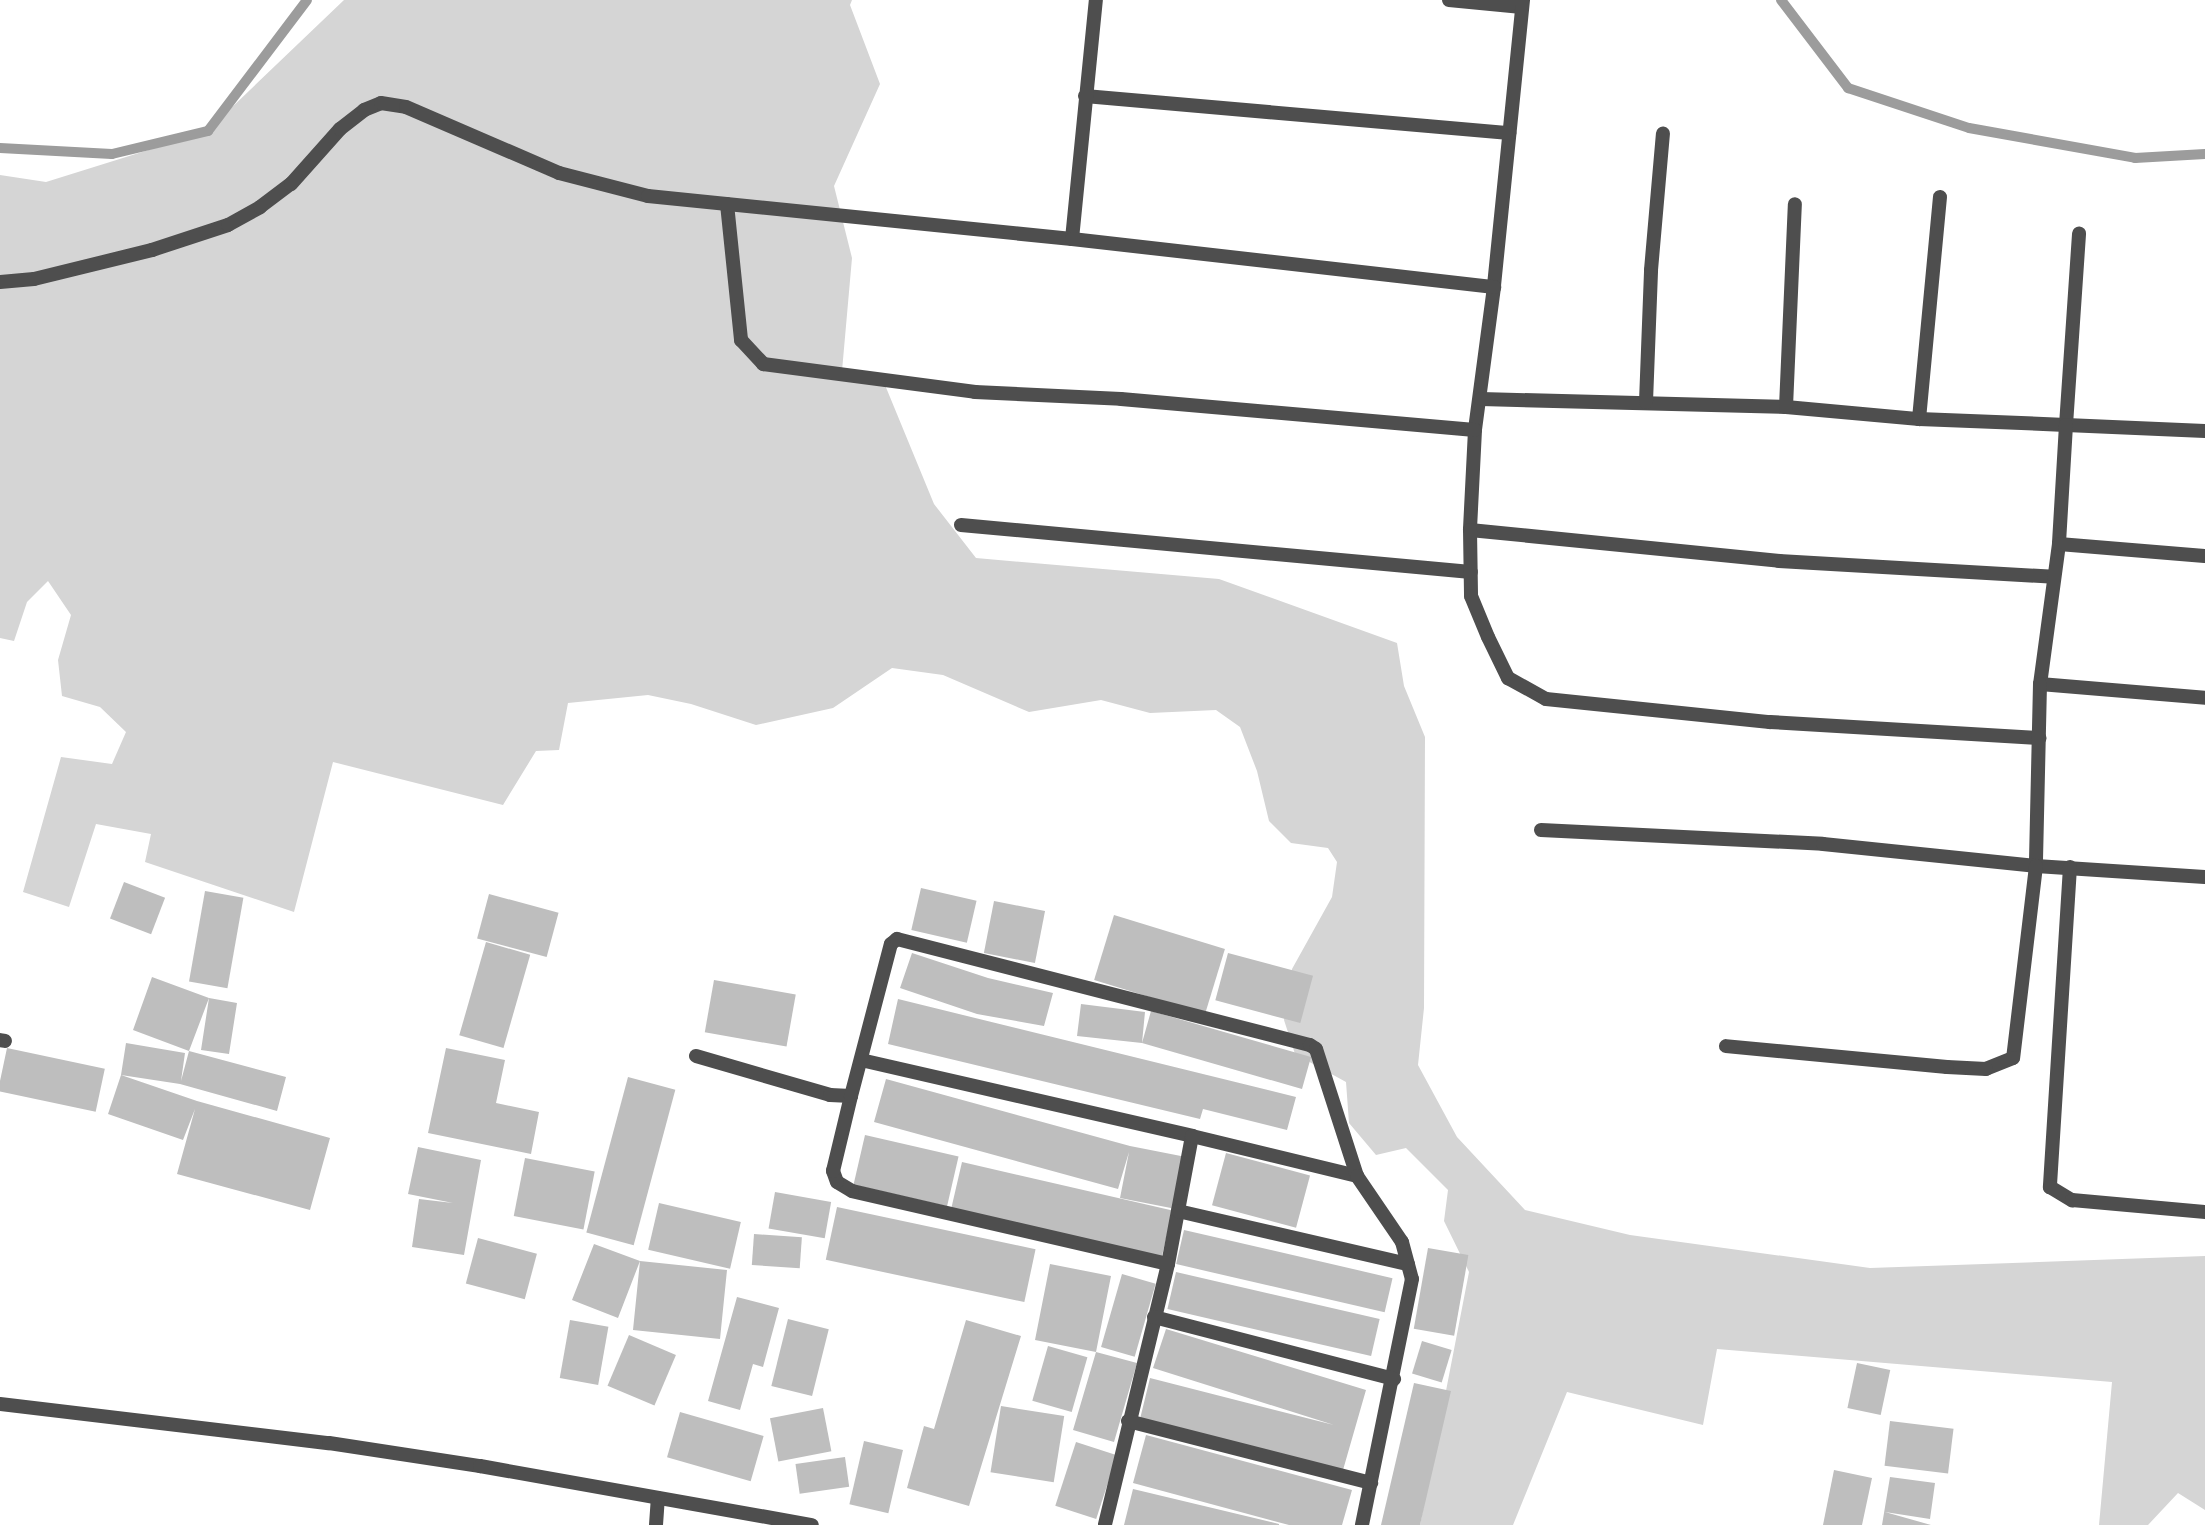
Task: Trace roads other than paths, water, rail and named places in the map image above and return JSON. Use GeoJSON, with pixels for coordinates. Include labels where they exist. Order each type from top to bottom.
{"type":"FeatureCollection","features":[{"type":"Feature","properties":{"kind":"street"},"geometry":{"type":"LineString","coordinates":[[1072,239],[1096,0]]}},
{"type":"Feature","properties":{"kind":"street"},"geometry":{"type":"LineString","coordinates":[[1449,0],[1522,3],[1494,287],[1475,429],[1470,530],[1471,596],[1508,678],[1546,699],[1770,722],[2040,738]]}},
{"type":"Feature","properties":{"kind":"street"},"geometry":{"type":"LineString","coordinates":[[1085,96],[1509,133]]}},
{"type":"Feature","properties":{"kind":"street"},"geometry":{"type":"LineString","coordinates":[[0,282],[34,279],[152,250],[228,225],[260,207],[291,184],[340,129],[364,110],[382,103],[406,107],[559,173],[648,196],[1072,239],[1494,287]]}},
{"type":"Feature","properties":{"kind":"street"},"geometry":{"type":"LineString","coordinates":[[1646,402],[1651,270],[1663,134]]}},
{"type":"Feature","properties":{"kind":"street"},"geometry":{"type":"LineString","coordinates":[[1919,419],[1940,197]]}},
{"type":"Feature","properties":{"kind":"street"},"geometry":{"type":"LineString","coordinates":[[727,204],[741,340],[763,364],[975,392],[1121,399],[1475,429]]}},
{"type":"Feature","properties":{"kind":"street"},"geometry":{"type":"LineString","coordinates":[[1786,407],[1795,204]]}},
{"type":"Feature","properties":{"kind":"street"},"geometry":{"type":"LineString","coordinates":[[1726,1046],[1986,1069],[2013,1058],[2036,866],[2040,684],[2059,544],[2079,233]]}},
{"type":"Feature","properties":{"kind":"street"},"geometry":{"type":"LineString","coordinates":[[1480,400],[1786,407],[1919,419],[2205,431]]}},
{"type":"Feature","properties":{"kind":"street"},"geometry":{"type":"LineString","coordinates":[[961,525],[1471,572]]}},
{"type":"Feature","properties":{"kind":"street"},"geometry":{"type":"LineString","coordinates":[[1470,530],[1779,561],[2054,577]]}},
{"type":"Feature","properties":{"kind":"street"},"geometry":{"type":"LineString","coordinates":[[2059,544],[2205,556]]}},
{"type":"Feature","properties":{"kind":"street"},"geometry":{"type":"LineString","coordinates":[[2040,684],[2205,698]]}},
{"type":"Feature","properties":{"kind":"street"},"geometry":{"type":"LineString","coordinates":[[1541,830],[1823,844],[2036,866],[2205,877]]}},
{"type":"Feature","properties":{"kind":"street"},"geometry":{"type":"LineString","coordinates":[[2070,867],[2050,1187],[2072,1199],[2205,1212]]}},
{"type":"Feature","properties":{"kind":"street"},"geometry":{"type":"LineString","coordinates":[[1168,1264],[844,1188],[837,1182],[833,1171],[891,944],[897,939],[919,942],[1310,1045],[1319,1055],[1357,1176],[1402,1242],[1412,1279],[1394,1379],[1362,1525]]}},
{"type":"Feature","properties":{"kind":"street"},"geometry":{"type":"LineString","coordinates":[[696,1056],[831,1095],[851,1096]]}},
{"type":"Feature","properties":{"kind":"street"},"geometry":{"type":"LineString","coordinates":[[861,1060],[1357,1176]]}},
{"type":"Feature","properties":{"kind":"street"},"geometry":{"type":"LineString","coordinates":[[1105,1525],[1168,1264],[1192,1136]]}},
{"type":"Feature","properties":{"kind":"street"},"geometry":{"type":"LineString","coordinates":[[1178,1211],[1408,1264]]}},
{"type":"Feature","properties":{"kind":"street"},"geometry":{"type":"LineString","coordinates":[[1154,1317],[1394,1379]]}},
{"type":"Feature","properties":{"kind":"street"},"geometry":{"type":"LineString","coordinates":[[0,1404],[329,1443],[812,1525]]}},
{"type":"Feature","properties":{"kind":"street"},"geometry":{"type":"LineString","coordinates":[[1128,1421],[1371,1483]]}},
{"type":"Feature","properties":{"kind":"street"},"geometry":{"type":"LineString","coordinates":[[656,1525],[658,1498]]}},
{"type":"Feature","properties":{"kind":"waterway"},"geometry":{"type":"LineString","coordinates":[[0,148],[112,154],[208,131],[307,0]]}},
{"type":"Feature","properties":{"kind":"waterway"},"geometry":{"type":"LineString","coordinates":[[1781,0],[1848,88],[1969,128],[2135,158],[2205,154]]}}]}
